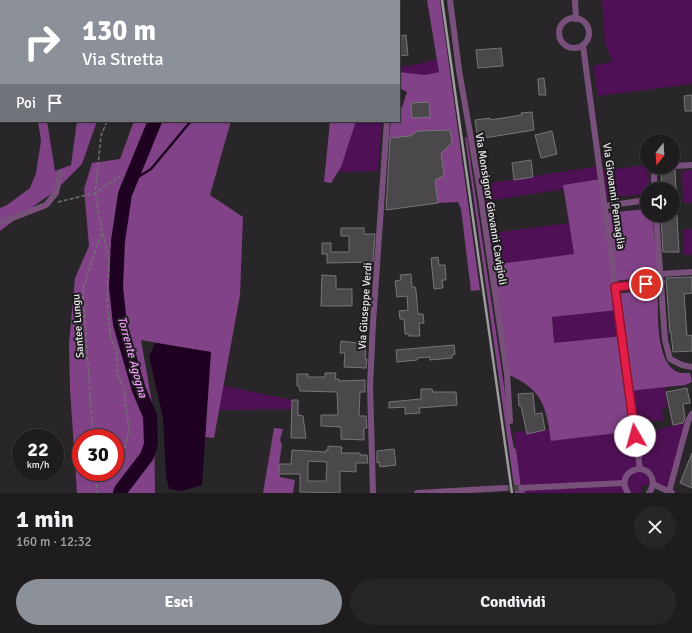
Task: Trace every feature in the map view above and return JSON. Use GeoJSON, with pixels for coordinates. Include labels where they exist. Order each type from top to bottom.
{"type":"FeatureCollection","features":[{"type":"Feature","properties":{"kind":"street","name":"Via Monsignor Giovanni Cavigioli"},"geometry":{"type":"LineString","coordinates":[[450,0],[459,70],[480,191],[507,374],[510,422]]}},
{"type":"Feature","properties":{"kind":"street"},"geometry":{"type":"LineString","coordinates":[[575,0],[576,18]]}},
{"type":"Feature","properties":{"kind":"street"},"geometry":{"type":"LineString","coordinates":[[576,18],[582,20],[586,24],[589,30],[589,36],[583,46],[572,48],[567,46],[560,37],[561,26],[565,22],[576,18]]}},
{"type":"Feature","properties":{"kind":"street","name":"Via Giovanni Pennaglia"},"geometry":{"type":"LineString","coordinates":[[583,46],[640,469]]}},
{"type":"Feature","properties":{"kind":"street","name":"Via Giuseppe Verdi"},"geometry":{"type":"LineString","coordinates":[[373,493],[370,386],[387,122]]}},
{"type":"Feature","properties":{"kind":"street"},"geometry":{"type":"LineString","coordinates":[[680,166],[692,165]]}},
{"type":"Feature","properties":{"kind":"street"},"geometry":{"type":"LineString","coordinates":[[0,223],[46,205],[56,193],[60,173]]}},
{"type":"Feature","properties":{"kind":"street"},"geometry":{"type":"LineString","coordinates":[[605,206],[640,201]]}},
{"type":"Feature","properties":{"kind":"street"},"geometry":{"type":"LineString","coordinates":[[657,222],[665,340],[670,358],[692,367]]}},
{"type":"Feature","properties":{"kind":"street"},"geometry":{"type":"LineString","coordinates":[[661,274],[692,272]]}},
{"type":"Feature","properties":{"kind":"street"},"geometry":{"type":"LineString","coordinates":[[615,287],[662,282]]}},
{"type":"Feature","properties":{"kind":"street"},"geometry":{"type":"LineString","coordinates":[[653,484],[671,493],[688,421],[692,414]]}},
{"type":"Feature","properties":{"kind":"street"},"geometry":{"type":"LineString","coordinates":[[628,493],[624,483],[627,474],[635,469],[648,472],[651,476],[653,484],[649,493]]}},
{"type":"Feature","properties":{"kind":"street"},"geometry":{"type":"LineString","coordinates":[[522,488],[624,483]]}},
{"type":"Feature","properties":{"kind":"street"},"geometry":{"type":"LineString","coordinates":[[417,493],[505,488]]}},
{"type":"Feature","properties":{"kind":"path","name":"Santee Lungu"},"geometry":{"type":"LineString","coordinates":[[92,429],[83,289],[102,231],[95,193],[101,136],[107,122]]}},
{"type":"Feature","properties":{"kind":"path"},"geometry":{"type":"LineString","coordinates":[[46,205],[95,193],[120,176]]}},
{"type":"Feature","properties":{"kind":"path"},"geometry":{"type":"LineString","coordinates":[[102,231],[109,261],[107,298],[110,331],[117,353],[117,373],[124,389],[129,430],[124,449]]}},
{"type":"Feature","properties":{"kind":"path"},"geometry":{"type":"LineString","coordinates":[[96,481],[97,493]]}},
{"type":"Feature","properties":{"kind":"shaded area"},"geometry":{"type":"Polygon","coordinates":[[[427,0],[440,0],[480,290],[471,291],[461,209],[458,202],[438,203],[435,180],[444,176],[441,153],[452,143],[450,131],[418,131],[410,136],[389,138],[391,122],[400,122],[400,108],[402,107],[407,92],[400,88],[400,72],[425,75],[439,72],[427,0]]]}},
{"type":"Feature","properties":{"kind":"shaded area"},"geometry":{"type":"Polygon","coordinates":[[[602,0],[692,0],[692,84],[598,96],[593,66],[612,62],[605,43],[602,0]]]}},
{"type":"Feature","properties":{"kind":"shaded area"},"geometry":{"type":"Polygon","coordinates":[[[437,59],[439,73],[425,75],[400,72],[400,67],[415,65],[437,59]]]}},
{"type":"Feature","properties":{"kind":"shaded area"},"geometry":{"type":"Polygon","coordinates":[[[38,122],[47,122],[55,171],[71,165],[77,122],[97,122],[82,164],[54,192],[0,231],[0,208],[7,205],[30,188],[36,173],[41,141],[38,122]]]}},
{"type":"Feature","properties":{"kind":"shaded area"},"geometry":{"type":"Polygon","coordinates":[[[134,122],[231,122],[210,195],[243,217],[240,295],[214,438],[205,437],[210,352],[141,340],[154,414],[155,493],[77,493],[76,481],[124,481],[124,429],[73,429],[69,344],[75,278],[89,246],[84,189],[92,163],[120,159],[134,122]]]}},
{"type":"Feature","properties":{"kind":"shaded area"},"geometry":{"type":"Polygon","coordinates":[[[330,122],[356,122],[341,167],[331,183],[324,182],[330,122]]]}},
{"type":"Feature","properties":{"kind":"shaded area"},"geometry":{"type":"Polygon","coordinates":[[[356,122],[382,122],[378,171],[338,172],[356,122]]]}},
{"type":"Feature","properties":{"kind":"shaded area"},"geometry":{"type":"Polygon","coordinates":[[[465,137],[467,138],[511,433],[514,448],[516,449],[521,488],[524,488],[525,493],[515,493],[465,137]]]}},
{"type":"Feature","properties":{"kind":"shaded area"},"geometry":{"type":"Polygon","coordinates":[[[600,166],[600,171],[640,166],[640,174],[648,174],[649,182],[640,182],[640,195],[604,198],[563,185],[564,189],[481,202],[479,185],[600,166]]]}},
{"type":"Feature","properties":{"kind":"shaded area"},"geometry":{"type":"Polygon","coordinates":[[[692,170],[692,203],[683,203],[682,171],[692,170]]]}},
{"type":"Feature","properties":{"kind":"shaded area"},"geometry":{"type":"Polygon","coordinates":[[[601,179],[606,213],[640,210],[640,222],[653,222],[659,276],[615,281],[617,294],[658,288],[658,323],[662,349],[666,360],[672,368],[681,373],[690,373],[692,382],[685,385],[629,391],[634,431],[551,441],[547,417],[535,392],[519,380],[507,374],[490,265],[574,254],[563,185],[601,179]],[[618,310],[552,317],[554,343],[622,336],[618,310]]]}},
{"type":"Feature","properties":{"kind":"shaded area"},"geometry":{"type":"Polygon","coordinates":[[[570,223],[574,254],[490,265],[486,234],[570,223]]]}},
{"type":"Feature","properties":{"kind":"shaded area"},"geometry":{"type":"Polygon","coordinates":[[[683,229],[692,229],[692,255],[684,255],[683,229]]]}},
{"type":"Feature","properties":{"kind":"shaded area"},"geometry":{"type":"Polygon","coordinates":[[[618,310],[622,336],[554,343],[552,317],[618,310]]]}},
{"type":"Feature","properties":{"kind":"shaded area"},"geometry":{"type":"Polygon","coordinates":[[[155,343],[211,352],[202,485],[182,491],[169,489],[166,476],[163,418],[149,356],[155,343]]]}},
{"type":"Feature","properties":{"kind":"shaded area"},"geometry":{"type":"Polygon","coordinates":[[[224,386],[292,400],[291,409],[219,410],[224,386]]]}},
{"type":"Feature","properties":{"kind":"shaded area"},"geometry":{"type":"Polygon","coordinates":[[[665,387],[667,408],[662,409],[663,420],[633,423],[629,391],[665,387]]]}},
{"type":"Feature","properties":{"kind":"shaded area"},"geometry":{"type":"Polygon","coordinates":[[[686,422],[669,490],[653,484],[641,486],[641,493],[525,493],[524,488],[521,488],[514,433],[526,430],[527,434],[549,429],[551,441],[634,431],[635,436],[686,422]]]}},
{"type":"Feature","properties":{"kind":"shaded area"},"geometry":{"type":"Polygon","coordinates":[[[274,428],[283,429],[280,440],[282,445],[279,464],[280,477],[295,480],[293,493],[263,493],[274,428]]]}},
{"type":"Feature","properties":{"kind":"building"},"geometry":{"type":"Polygon","coordinates":[[[406,35],[408,55],[400,56],[400,36],[406,35]]]}},
{"type":"Feature","properties":{"kind":"building"},"geometry":{"type":"Polygon","coordinates":[[[501,48],[503,66],[478,68],[476,50],[501,48]]]}},
{"type":"Feature","properties":{"kind":"building"},"geometry":{"type":"Polygon","coordinates":[[[544,78],[546,95],[539,95],[538,79],[544,78]]]}},
{"type":"Feature","properties":{"kind":"building"},"geometry":{"type":"Polygon","coordinates":[[[692,95],[692,111],[685,111],[684,96],[692,95]]]}},
{"type":"Feature","properties":{"kind":"building"},"geometry":{"type":"Polygon","coordinates":[[[429,102],[430,117],[412,118],[411,103],[429,102]]]}},
{"type":"Feature","properties":{"kind":"building"},"geometry":{"type":"Polygon","coordinates":[[[532,112],[534,130],[478,139],[475,120],[490,118],[490,120],[532,112]]]}},
{"type":"Feature","properties":{"kind":"building"},"geometry":{"type":"Polygon","coordinates":[[[450,130],[452,143],[441,153],[444,176],[435,180],[438,203],[386,210],[390,138],[410,136],[418,131],[450,130]]]}},
{"type":"Feature","properties":{"kind":"building"},"geometry":{"type":"Polygon","coordinates":[[[552,131],[557,154],[541,158],[535,135],[552,131]]]}},
{"type":"Feature","properties":{"kind":"building"},"geometry":{"type":"Polygon","coordinates":[[[531,160],[533,177],[514,180],[512,163],[531,160]]]}},
{"type":"Feature","properties":{"kind":"building"},"geometry":{"type":"Polygon","coordinates":[[[661,174],[675,174],[676,182],[662,182],[661,174]]]}},
{"type":"Feature","properties":{"kind":"building"},"geometry":{"type":"Polygon","coordinates":[[[661,222],[677,222],[679,252],[663,252],[661,222]]]}},
{"type":"Feature","properties":{"kind":"building"},"geometry":{"type":"Polygon","coordinates":[[[341,228],[364,228],[364,234],[375,234],[373,262],[327,263],[327,254],[322,254],[322,243],[331,243],[331,252],[349,252],[349,236],[341,236],[341,228]]]}},
{"type":"Feature","properties":{"kind":"building"},"geometry":{"type":"Polygon","coordinates":[[[438,257],[439,265],[445,265],[446,280],[442,280],[443,288],[434,289],[431,258],[438,257]]]}},
{"type":"Feature","properties":{"kind":"building"},"geometry":{"type":"Polygon","coordinates":[[[411,274],[412,287],[415,287],[416,290],[418,314],[423,314],[424,323],[419,323],[420,336],[409,336],[409,334],[405,334],[404,319],[400,319],[399,311],[408,310],[407,296],[397,297],[395,281],[401,280],[400,275],[411,274]]]}},
{"type":"Feature","properties":{"kind":"building"},"geometry":{"type":"Polygon","coordinates":[[[322,275],[336,276],[336,289],[352,289],[352,306],[321,306],[322,275]]]}},
{"type":"Feature","properties":{"kind":"building"},"geometry":{"type":"Polygon","coordinates":[[[692,277],[692,293],[684,294],[687,336],[692,335],[692,351],[673,352],[666,278],[692,277]]]}},
{"type":"Feature","properties":{"kind":"building"},"geometry":{"type":"Polygon","coordinates":[[[341,341],[366,344],[366,368],[344,367],[345,353],[340,353],[341,341]]]}},
{"type":"Feature","properties":{"kind":"building"},"geometry":{"type":"Polygon","coordinates":[[[454,345],[455,354],[452,355],[452,358],[430,360],[430,357],[397,362],[396,350],[454,345]]]}},
{"type":"Feature","properties":{"kind":"building"},"geometry":{"type":"Polygon","coordinates":[[[325,373],[336,373],[335,379],[339,379],[339,381],[365,380],[365,392],[360,392],[359,416],[366,416],[367,428],[364,428],[364,440],[341,439],[341,427],[321,426],[321,415],[338,415],[337,392],[300,391],[299,386],[297,386],[297,374],[308,374],[308,377],[325,377],[325,373]]]}},
{"type":"Feature","properties":{"kind":"building"},"geometry":{"type":"Polygon","coordinates":[[[687,388],[690,403],[683,404],[685,417],[683,423],[673,425],[666,392],[687,388]]]}},
{"type":"Feature","properties":{"kind":"building"},"geometry":{"type":"Polygon","coordinates":[[[421,389],[432,389],[433,392],[456,392],[457,405],[419,408],[420,413],[405,414],[405,407],[389,408],[389,402],[421,399],[421,389]]]}},
{"type":"Feature","properties":{"kind":"building"},"geometry":{"type":"Polygon","coordinates":[[[533,393],[535,414],[542,413],[545,430],[527,434],[521,406],[519,406],[518,394],[533,393]]]}},
{"type":"Feature","properties":{"kind":"building"},"geometry":{"type":"Polygon","coordinates":[[[292,400],[298,400],[298,415],[303,416],[306,438],[291,438],[292,400]]]}},
{"type":"Feature","properties":{"kind":"building"},"geometry":{"type":"Polygon","coordinates":[[[328,446],[342,447],[341,453],[360,453],[360,455],[367,455],[368,463],[356,463],[356,472],[340,471],[340,493],[300,492],[300,474],[279,474],[279,464],[291,464],[292,450],[326,452],[326,450],[328,450],[328,446]],[[308,461],[308,481],[326,481],[327,462],[308,461]]]}},
{"type":"Feature","properties":{"kind":"building"},"geometry":{"type":"Polygon","coordinates":[[[394,449],[396,465],[380,467],[379,462],[377,463],[377,451],[394,449]]]}},
{"type":"Feature","properties":{"kind":"building"},"geometry":{"type":"Polygon","coordinates":[[[692,453],[692,488],[680,483],[692,453]]]}},
{"type":"Feature","properties":{"kind":"waterway","name":"Torrente Agogna"},"geometry":{"type":"LineString","coordinates":[[120,493],[147,456],[151,444],[150,416],[139,390],[120,324],[116,287],[118,241],[125,194],[155,122]]}},
{"type":"Feature","properties":{"kind":"waterway"},"geometry":{"type":"LineString","coordinates":[[130,182],[151,169],[190,122]]}},
{"type":"Feature","properties":{"kind":"tunnel"},"geometry":{"type":"LineString","coordinates":[[505,488],[521,488]]}},
{"type":"Feature","properties":{"kind":"railway"},"geometry":{"type":"LineString","coordinates":[[442,0],[512,493]]}},
{"type":"Feature","properties":{"kind":"route"},"geometry":{"type":"LineString","coordinates":[[635,436],[615,287],[646,284]]}}]}
